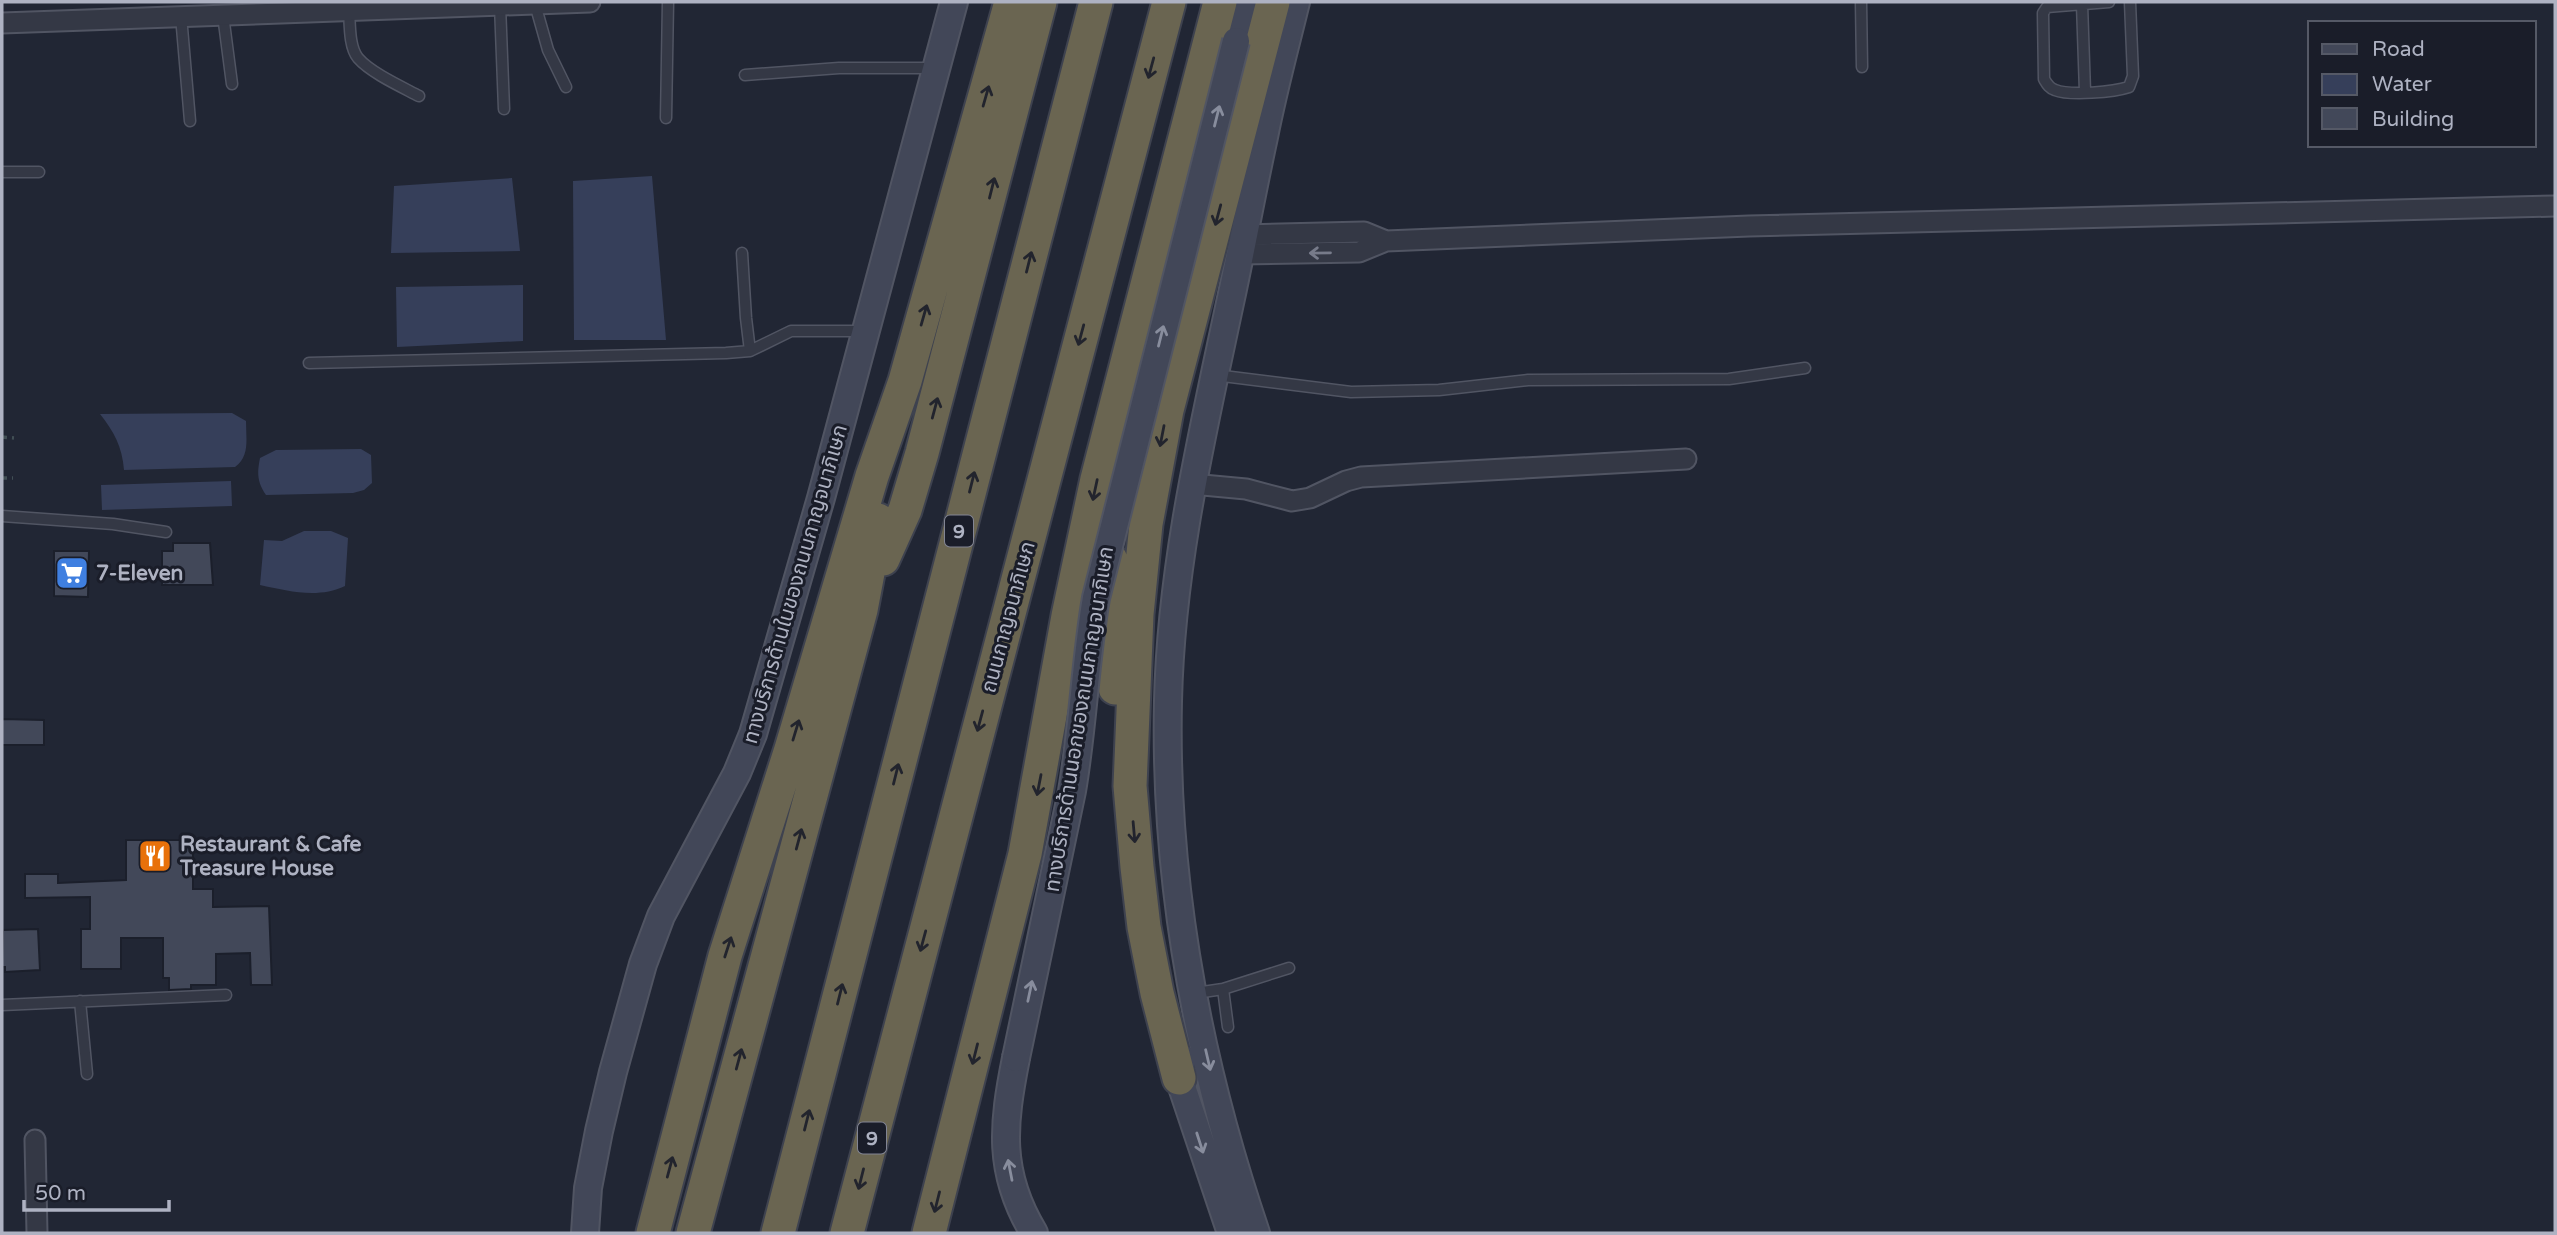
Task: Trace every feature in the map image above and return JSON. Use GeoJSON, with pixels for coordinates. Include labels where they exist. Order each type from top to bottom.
{"type":"FeatureCollection","features":[{"type":"Feature","properties":{"kind":"highway"},"geometry":{"type":"LineString","coordinates":[[653,1233],[725,956],[787,762],[872,476],[905,381],[1011,2]]}},
{"type":"Feature","properties":{"kind":"highway"},"geometry":{"type":"LineString","coordinates":[[861,610],[905,510],[922,453],[1040,2]]}},
{"type":"Feature","properties":{"kind":"highway","name":"9"},"geometry":{"type":"LineString","coordinates":[[778,1233],[1096,2]]}},
{"type":"Feature","properties":{"kind":"highway","name":"ถนนกาญจนาภิเษก"},"geometry":{"type":"LineString","coordinates":[[847,1233],[1169,2]]}},
{"type":"Feature","properties":{"kind":"highway"},"geometry":{"type":"LineString","coordinates":[[929,1233],[1025,854],[1070,605],[1097,479],[1220,2]]}},
{"type":"Feature","properties":{"kind":"highway"},"geometry":{"type":"LineString","coordinates":[[1130,786],[1136,614],[1146,524],[1167,410],[1273,2]]}},
{"type":"Feature","properties":{"kind":"highway"},"geometry":{"type":"LineString","coordinates":[[1130,352],[1128,410],[1107,592],[1113,676],[1130,786],[1144,927],[1157,993],[1179,1078]]}},
{"type":"Feature","properties":{"kind":"highway"},"geometry":{"type":"LineString","coordinates":[[693,1233],[861,610],[905,381]]}},
{"type":"Feature","properties":{"kind":"main road","name":"ทางบริการด้านในของถนนกาญจนาภิเษก"},"geometry":{"type":"LineString","coordinates":[[585,1233],[588,1188],[599,1131],[643,964],[661,916],[737,773],[753,734],[821,498],[954,2]]}},
{"type":"Feature","properties":{"kind":"main road","name":"ทางบริการด้านนอกของถนนกาญจนาภิเษก"},"geometry":{"type":"LineString","coordinates":[[1034,1233],[1018,1201],[1007,1156],[1006,1112],[1072,791],[1096,598],[1247,2]]}},
{"type":"Feature","properties":{"kind":"main road"},"geometry":{"type":"LineString","coordinates":[[1256,1233],[1230,1147],[1192,993],[1181,930],[1171,835],[1168,701],[1178,571],[1192,484],[1264,134],[1296,2]]}},
{"type":"Feature","properties":{"kind":"main road"},"geometry":{"type":"LineString","coordinates":[[1192,993],[1179,1078],[1231,1233]]}},
{"type":"Feature","properties":{"kind":"street"},"geometry":{"type":"LineString","coordinates":[[2,23],[181,16],[234,10],[349,10],[382,6],[590,2]]}},
{"type":"Feature","properties":{"kind":"street"},"geometry":{"type":"LineString","coordinates":[[1243,245],[1364,232],[1386,242],[1749,226],[2555,206]]}},
{"type":"Feature","properties":{"kind":"street"},"geometry":{"type":"LineString","coordinates":[[1192,484],[1246,489],[1292,501],[1310,498],[1361,477],[1686,459]]}},
{"type":"Feature","properties":{"kind":"street"},"geometry":{"type":"LineString","coordinates":[[35,1140],[37,1233]]}},
{"type":"Feature","properties":{"kind":"lane"},"geometry":{"type":"LineString","coordinates":[[666,118],[668,2]]}},
{"type":"Feature","properties":{"kind":"lane"},"geometry":{"type":"LineString","coordinates":[[1861,2],[1862,67]]}},
{"type":"Feature","properties":{"kind":"lane"},"geometry":{"type":"LineString","coordinates":[[2109,2],[2047,7],[2043,13],[2044,79],[2048,87],[2057,91],[2085,92],[2129,87],[2132,82],[2130,2]]}},
{"type":"Feature","properties":{"kind":"lane"},"geometry":{"type":"LineString","coordinates":[[544,3],[548,50],[566,87]]}},
{"type":"Feature","properties":{"kind":"lane"},"geometry":{"type":"LineString","coordinates":[[2082,4],[2085,92]]}},
{"type":"Feature","properties":{"kind":"lane"},"geometry":{"type":"LineString","coordinates":[[500,5],[504,109]]}},
{"type":"Feature","properties":{"kind":"lane"},"geometry":{"type":"LineString","coordinates":[[232,84],[234,10]]}},
{"type":"Feature","properties":{"kind":"lane"},"geometry":{"type":"LineString","coordinates":[[349,10],[352,43],[358,58],[419,96]]}},
{"type":"Feature","properties":{"kind":"lane"},"geometry":{"type":"LineString","coordinates":[[181,16],[190,121]]}},
{"type":"Feature","properties":{"kind":"lane"},"geometry":{"type":"LineString","coordinates":[[746,75],[839,68],[935,68]]}},
{"type":"Feature","properties":{"kind":"lane"},"geometry":{"type":"LineString","coordinates":[[2,172],[39,172]]}},
{"type":"Feature","properties":{"kind":"lane"},"geometry":{"type":"LineString","coordinates":[[742,253],[750,351]]}},
{"type":"Feature","properties":{"kind":"lane"},"geometry":{"type":"LineString","coordinates":[[309,363],[750,351],[791,331],[866,331]]}},
{"type":"Feature","properties":{"kind":"lane"},"geometry":{"type":"LineString","coordinates":[[1215,374],[1351,392],[1439,390],[1528,380],[1729,379],[1805,368]]}},
{"type":"Feature","properties":{"kind":"lane"},"geometry":{"type":"LineString","coordinates":[[2,516],[113,524],[166,531]]}},
{"type":"Feature","properties":{"kind":"lane"},"geometry":{"type":"LineString","coordinates":[[1192,993],[1223,989],[1289,968]]}},
{"type":"Feature","properties":{"kind":"lane"},"geometry":{"type":"LineString","coordinates":[[1223,989],[1228,1027]]}},
{"type":"Feature","properties":{"kind":"lane"},"geometry":{"type":"LineString","coordinates":[[2,1005],[226,995]]}},
{"type":"Feature","properties":{"kind":"lane"},"geometry":{"type":"LineString","coordinates":[[80,1001],[87,1074]]}},
{"type":"Feature","properties":{"kind":"path"},"geometry":{"type":"LineString","coordinates":[[2,437],[14,438]]}},
{"type":"Feature","properties":{"kind":"path"},"geometry":{"type":"LineString","coordinates":[[2,478],[13,478]]}},
{"type":"Feature","properties":{"kind":"water"},"geometry":{"type":"Polygon","coordinates":[[[652,176],[666,340],[574,340],[573,181],[652,176]]]}},
{"type":"Feature","properties":{"kind":"water"},"geometry":{"type":"Polygon","coordinates":[[[512,178],[520,251],[391,253],[394,186],[512,178]]]}},
{"type":"Feature","properties":{"kind":"water"},"geometry":{"type":"Polygon","coordinates":[[[523,285],[523,341],[397,347],[396,287],[523,285]]]}},
{"type":"Feature","properties":{"kind":"water"},"geometry":{"type":"Polygon","coordinates":[[[232,413],[246,421],[245,452],[235,467],[124,470],[116,440],[100,414],[232,413]]]}},
{"type":"Feature","properties":{"kind":"water"},"geometry":{"type":"Polygon","coordinates":[[[361,449],[371,455],[372,483],[364,490],[353,493],[266,495],[259,482],[260,458],[276,450],[361,449]]]}},
{"type":"Feature","properties":{"kind":"water"},"geometry":{"type":"Polygon","coordinates":[[[231,481],[232,506],[102,510],[101,485],[231,481]]]}},
{"type":"Feature","properties":{"kind":"water"},"geometry":{"type":"Polygon","coordinates":[[[304,531],[331,531],[348,538],[345,586],[314,593],[260,585],[264,540],[282,541],[304,531]]]}},
{"type":"Feature","properties":{"kind":"building"},"geometry":{"type":"Polygon","coordinates":[[[173,543],[210,543],[213,585],[162,585],[162,551],[173,551],[173,543]]]}},
{"type":"Feature","properties":{"kind":"building"},"geometry":{"type":"Polygon","coordinates":[[[54,551],[89,551],[88,597],[54,596],[54,551]]]}},
{"type":"Feature","properties":{"kind":"building"},"geometry":{"type":"Polygon","coordinates":[[[2,719],[44,720],[44,745],[2,745],[2,719]]]}},
{"type":"Feature","properties":{"kind":"building"},"geometry":{"type":"Polygon","coordinates":[[[126,840],[193,840],[193,889],[213,889],[213,907],[269,906],[272,985],[251,985],[250,953],[216,954],[216,985],[191,985],[191,989],[169,990],[169,978],[163,978],[163,938],[121,938],[121,969],[81,969],[81,929],[90,929],[90,897],[25,898],[25,874],[58,874],[58,883],[126,880],[126,840]]]}},
{"type":"Feature","properties":{"kind":"building"},"geometry":{"type":"Polygon","coordinates":[[[38,929],[40,970],[5,972],[5,967],[2,967],[3,930],[38,929]]]}},
{"type":"Feature","properties":{"kind":"place","name":"7-Eleven"},"geometry":{"type":"Point","coordinates":[72,573]}},
{"type":"Feature","properties":{"kind":"place","name":"Restaurant & Cafe Treasure House"},"geometry":{"type":"Point","coordinates":[155,856]}}]}
